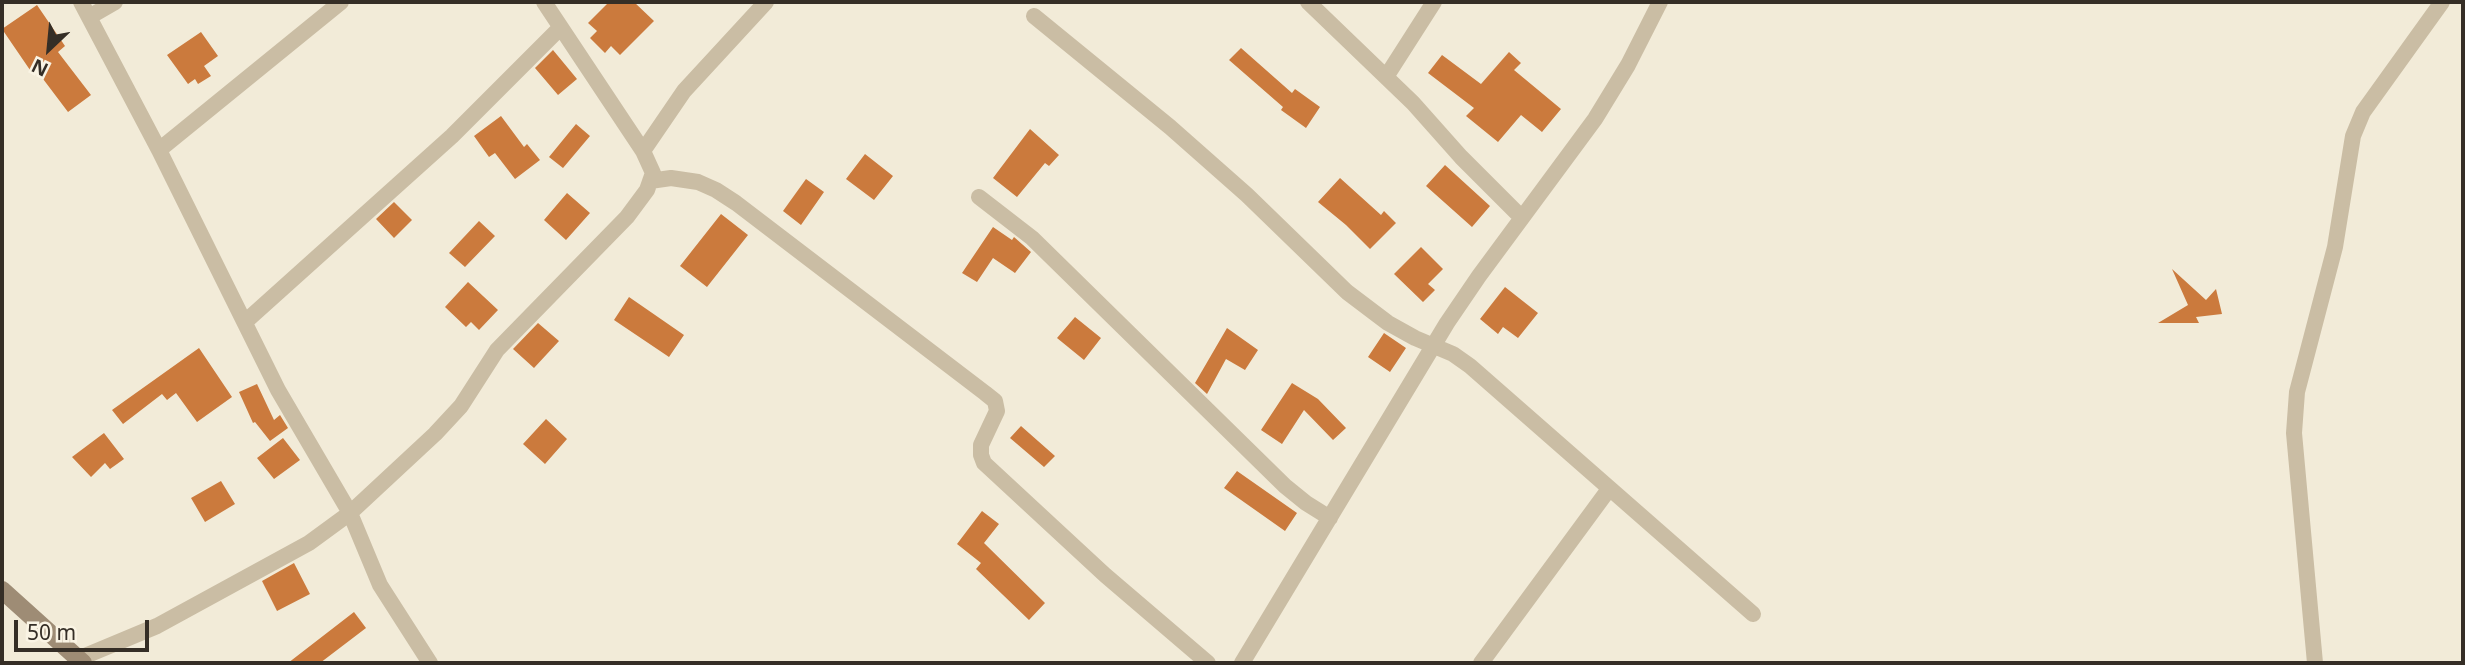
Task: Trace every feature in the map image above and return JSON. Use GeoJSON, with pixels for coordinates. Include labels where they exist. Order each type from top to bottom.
{"type":"FeatureCollection","features":[{"type":"Feature","properties":{"kind":"main road"},"geometry":{"type":"LineString","coordinates":[[2,590],[81,661]]}},
{"type":"Feature","properties":{"kind":"street"},"geometry":{"type":"LineString","coordinates":[[81,2],[159,150],[278,390],[350,513],[380,584],[430,663]]}},
{"type":"Feature","properties":{"kind":"street"},"geometry":{"type":"LineString","coordinates":[[89,17],[115,2]]}},
{"type":"Feature","properties":{"kind":"street"},"geometry":{"type":"LineString","coordinates":[[159,150],[341,2]]}},
{"type":"Feature","properties":{"kind":"street"},"geometry":{"type":"LineString","coordinates":[[81,661],[156,626],[241,580],[309,542],[350,513],[461,406],[498,350],[627,217],[647,190],[653,173],[643,151],[544,2]]}},
{"type":"Feature","properties":{"kind":"street"},"geometry":{"type":"LineString","coordinates":[[643,151],[684,91],[766,2]]}},
{"type":"Feature","properties":{"kind":"street"},"geometry":{"type":"LineString","coordinates":[[1308,2],[1386,77],[1522,218]]}},
{"type":"Feature","properties":{"kind":"street"},"geometry":{"type":"LineString","coordinates":[[1386,77],[1434,2]]}},
{"type":"Feature","properties":{"kind":"street"},"geometry":{"type":"LineString","coordinates":[[1242,663],[1479,276],[1595,119],[1628,65],[1660,2]]}},
{"type":"Feature","properties":{"kind":"street"},"geometry":{"type":"LineString","coordinates":[[2315,663],[2294,433],[2297,392],[2335,247],[2353,136],[2363,112],[2442,2]]}},
{"type":"Feature","properties":{"kind":"street"},"geometry":{"type":"LineString","coordinates":[[1034,16],[1170,127],[1247,195],[1347,292],[1388,323],[1453,354],[1470,366],[1753,614]]}},
{"type":"Feature","properties":{"kind":"street"},"geometry":{"type":"LineString","coordinates":[[245,323],[452,136],[560,28]]}},
{"type":"Feature","properties":{"kind":"street"},"geometry":{"type":"LineString","coordinates":[[650,181],[671,178],[698,182],[716,190],[995,401],[997,411],[981,444],[984,463],[1105,575],[1208,663]]}},
{"type":"Feature","properties":{"kind":"street"},"geometry":{"type":"LineString","coordinates":[[979,197],[1041,247],[1285,486],[1330,518]]}},
{"type":"Feature","properties":{"kind":"street"},"geometry":{"type":"LineString","coordinates":[[1481,663],[1609,489]]}},
{"type":"Feature","properties":{"kind":"building"},"geometry":{"type":"Polygon","coordinates":[[[609,2],[634,2],[654,21],[620,55],[611,46],[605,53],[590,38],[597,31],[588,23],[609,2]]]}},
{"type":"Feature","properties":{"kind":"building"},"geometry":{"type":"Polygon","coordinates":[[[37,5],[65,46],[58,52],[91,95],[68,112],[34,67],[30,70],[2,29],[37,5]]]}},
{"type":"Feature","properties":{"kind":"building"},"geometry":{"type":"Polygon","coordinates":[[[201,32],[218,56],[204,66],[211,76],[198,84],[195,79],[188,84],[167,55],[201,32]]]}},
{"type":"Feature","properties":{"kind":"building"},"geometry":{"type":"Polygon","coordinates":[[[1241,48],[1292,93],[1295,89],[1320,107],[1306,128],[1281,110],[1283,107],[1229,60],[1241,48]]]}},
{"type":"Feature","properties":{"kind":"building"},"geometry":{"type":"Polygon","coordinates":[[[553,50],[577,79],[558,95],[535,68],[553,50]]]}},
{"type":"Feature","properties":{"kind":"building"},"geometry":{"type":"Polygon","coordinates":[[[1509,52],[1521,63],[1514,70],[1561,109],[1542,132],[1521,115],[1498,142],[1466,116],[1474,108],[1428,73],[1442,55],[1481,84],[1509,52]]]}},
{"type":"Feature","properties":{"kind":"building"},"geometry":{"type":"Polygon","coordinates":[[[501,116],[524,147],[527,144],[540,160],[515,179],[495,153],[489,157],[474,136],[501,116]]]}},
{"type":"Feature","properties":{"kind":"building"},"geometry":{"type":"Polygon","coordinates":[[[576,124],[590,136],[563,168],[549,157],[576,124]]]}},
{"type":"Feature","properties":{"kind":"building"},"geometry":{"type":"Polygon","coordinates":[[[1030,129],[1059,155],[1049,166],[1045,163],[1017,197],[993,178],[1030,129]]]}},
{"type":"Feature","properties":{"kind":"building"},"geometry":{"type":"Polygon","coordinates":[[[865,154],[893,176],[874,200],[846,179],[865,154]]]}},
{"type":"Feature","properties":{"kind":"building"},"geometry":{"type":"Polygon","coordinates":[[[1445,165],[1490,206],[1472,227],[1426,186],[1445,165]]]}},
{"type":"Feature","properties":{"kind":"building"},"geometry":{"type":"Polygon","coordinates":[[[1340,178],[1381,215],[1384,211],[1396,223],[1370,249],[1318,202],[1340,178]]]}},
{"type":"Feature","properties":{"kind":"building"},"geometry":{"type":"Polygon","coordinates":[[[806,179],[824,192],[801,225],[783,211],[806,179]]]}},
{"type":"Feature","properties":{"kind":"building"},"geometry":{"type":"Polygon","coordinates":[[[567,193],[590,213],[566,240],[544,220],[567,193]]]}},
{"type":"Feature","properties":{"kind":"building"},"geometry":{"type":"Polygon","coordinates":[[[394,202],[412,220],[394,238],[376,219],[394,202]]]}},
{"type":"Feature","properties":{"kind":"building"},"geometry":{"type":"Polygon","coordinates":[[[721,214],[748,235],[707,287],[680,266],[721,214]]]}},
{"type":"Feature","properties":{"kind":"building"},"geometry":{"type":"Polygon","coordinates":[[[479,221],[495,236],[465,267],[449,253],[479,221]]]}},
{"type":"Feature","properties":{"kind":"building"},"geometry":{"type":"Polygon","coordinates":[[[993,227],[1012,240],[1014,237],[1031,252],[1015,273],[993,258],[977,282],[962,273],[993,227]]]}},
{"type":"Feature","properties":{"kind":"building"},"geometry":{"type":"Polygon","coordinates":[[[1421,247],[1443,269],[1428,284],[1435,290],[1423,302],[1394,274],[1421,247]]]}},
{"type":"Feature","properties":{"kind":"building"},"geometry":{"type":"Polygon","coordinates":[[[2172,269],[2206,300],[2216,289],[2222,314],[2196,317],[2199,323],[2158,323],[2188,305],[2172,269]]]}},
{"type":"Feature","properties":{"kind":"building"},"geometry":{"type":"Polygon","coordinates":[[[468,282],[498,310],[479,330],[471,322],[466,327],[445,307],[468,282]]]}},
{"type":"Feature","properties":{"kind":"building"},"geometry":{"type":"Polygon","coordinates":[[[1505,287],[1538,313],[1518,338],[1503,327],[1498,334],[1480,319],[1505,287]]]}},
{"type":"Feature","properties":{"kind":"building"},"geometry":{"type":"Polygon","coordinates":[[[629,297],[684,335],[669,357],[614,320],[629,297]]]}},
{"type":"Feature","properties":{"kind":"building"},"geometry":{"type":"Polygon","coordinates":[[[1075,317],[1101,338],[1084,360],[1057,338],[1075,317]]]}},
{"type":"Feature","properties":{"kind":"building"},"geometry":{"type":"Polygon","coordinates":[[[538,323],[559,341],[534,368],[513,349],[538,323]]]}},
{"type":"Feature","properties":{"kind":"building"},"geometry":{"type":"Polygon","coordinates":[[[1227,328],[1258,350],[1245,370],[1226,359],[1207,394],[1195,383],[1227,328]]]}},
{"type":"Feature","properties":{"kind":"building"},"geometry":{"type":"Polygon","coordinates":[[[1384,333],[1406,348],[1390,372],[1368,357],[1384,333]]]}},
{"type":"Feature","properties":{"kind":"building"},"geometry":{"type":"Polygon","coordinates":[[[199,348],[232,397],[197,422],[176,393],[167,400],[162,394],[123,424],[112,410],[199,348]]]}},
{"type":"Feature","properties":{"kind":"building"},"geometry":{"type":"Polygon","coordinates":[[[1292,383],[1318,399],[1346,428],[1333,440],[1304,410],[1282,444],[1261,430],[1292,383]]]}},
{"type":"Feature","properties":{"kind":"building"},"geometry":{"type":"Polygon","coordinates":[[[257,384],[274,420],[280,415],[288,428],[270,441],[255,422],[253,423],[239,392],[257,384]]]}},
{"type":"Feature","properties":{"kind":"building"},"geometry":{"type":"Polygon","coordinates":[[[546,419],[567,439],[545,464],[523,444],[546,419]]]}},
{"type":"Feature","properties":{"kind":"building"},"geometry":{"type":"Polygon","coordinates":[[[1021,426],[1055,456],[1044,467],[1010,438],[1021,426]]]}},
{"type":"Feature","properties":{"kind":"building"},"geometry":{"type":"Polygon","coordinates":[[[104,433],[124,459],[110,469],[105,463],[91,477],[72,457],[104,433]]]}},
{"type":"Feature","properties":{"kind":"building"},"geometry":{"type":"Polygon","coordinates":[[[283,438],[300,460],[274,479],[257,458],[283,438]]]}},
{"type":"Feature","properties":{"kind":"building"},"geometry":{"type":"Polygon","coordinates":[[[1237,471],[1297,513],[1285,531],[1224,488],[1237,471]]]}},
{"type":"Feature","properties":{"kind":"building"},"geometry":{"type":"Polygon","coordinates":[[[221,481],[235,504],[205,522],[191,498],[221,481]]]}},
{"type":"Feature","properties":{"kind":"building"},"geometry":{"type":"Polygon","coordinates":[[[982,511],[999,524],[984,543],[1045,603],[1029,620],[976,569],[981,563],[957,544],[982,511]]]}},
{"type":"Feature","properties":{"kind":"building"},"geometry":{"type":"Polygon","coordinates":[[[294,563],[310,594],[277,611],[262,581],[294,563]]]}},
{"type":"Feature","properties":{"kind":"building"},"geometry":{"type":"Polygon","coordinates":[[[354,612],[366,628],[320,663],[288,663],[354,612]]]}}]}
